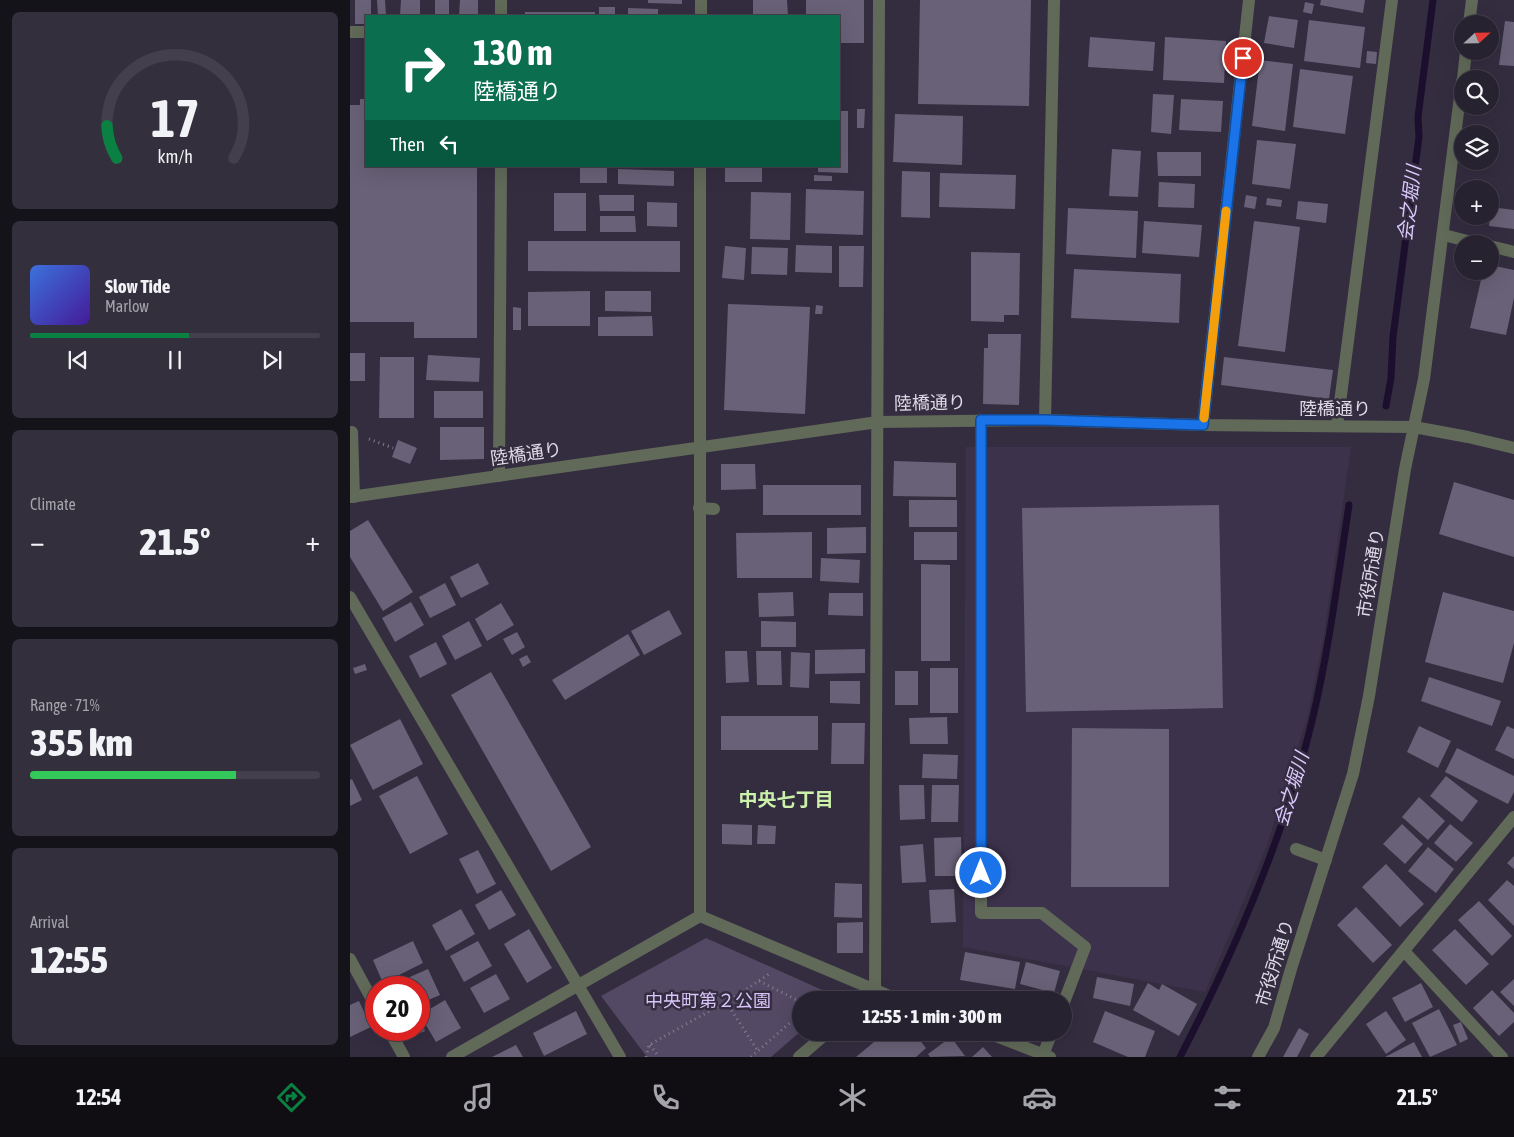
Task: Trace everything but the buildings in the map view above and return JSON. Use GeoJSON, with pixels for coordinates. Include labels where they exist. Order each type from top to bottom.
{"type":"FeatureCollection","features":[{"type":"Feature","properties":{"kind":"street"},"geometry":{"type":"LineString","coordinates":[[501,0],[501,15]]}},
{"type":"Feature","properties":{"kind":"street"},"geometry":{"type":"LineString","coordinates":[[700,0],[700,15]]}},
{"type":"Feature","properties":{"kind":"street"},"geometry":{"type":"LineString","coordinates":[[700,916],[876,991],[879,0]]}},
{"type":"Feature","properties":{"kind":"street"},"geometry":{"type":"LineString","coordinates":[[1045,420],[1054,0]]}},
{"type":"Feature","properties":{"kind":"street"},"geometry":{"type":"LineString","coordinates":[[1203,425],[1249,0]]}},
{"type":"Feature","properties":{"kind":"street"},"geometry":{"type":"LineString","coordinates":[[1337,426],[1392,0]]}},
{"type":"Feature","properties":{"kind":"street"},"geometry":{"type":"LineString","coordinates":[[1471,15],[1472,0]]}},
{"type":"Feature","properties":{"kind":"street"},"geometry":{"type":"LineString","coordinates":[[350,32],[365,32]]}},
{"type":"Feature","properties":{"kind":"street","name":"市役所通り"},"geometry":{"type":"LineString","coordinates":[[1258,1057],[1274,1028],[1290,969],[1326,860],[1352,774],[1369,696],[1405,469],[1424,379],[1459,115]]}},
{"type":"Feature","properties":{"kind":"street"},"geometry":{"type":"LineString","coordinates":[[499,476],[501,167]]}},
{"type":"Feature","properties":{"kind":"street"},"geometry":{"type":"LineString","coordinates":[[700,167],[700,916]]}},
{"type":"Feature","properties":{"kind":"street"},"geometry":{"type":"LineString","coordinates":[[1444,235],[1454,238]]}},
{"type":"Feature","properties":{"kind":"street"},"geometry":{"type":"LineString","coordinates":[[1499,248],[1514,252]]}},
{"type":"Feature","properties":{"kind":"street"},"geometry":{"type":"LineString","coordinates":[[981,420],[981,912],[1042,913],[1085,947],[1068,991]]}},
{"type":"Feature","properties":{"kind":"street","name":"陸橋通り"},"geometry":{"type":"LineString","coordinates":[[352,497],[699,446],[878,422],[1045,420],[1203,425],[1414,427],[1514,448]]}},
{"type":"Feature","properties":{"kind":"street"},"geometry":{"type":"LineString","coordinates":[[352,432],[352,497]]}},
{"type":"Feature","properties":{"kind":"street"},"geometry":{"type":"LineString","coordinates":[[699,508],[714,509]]}},
{"type":"Feature","properties":{"kind":"street"},"geometry":{"type":"LineString","coordinates":[[350,597],[620,1057]]}},
{"type":"Feature","properties":{"kind":"street"},"geometry":{"type":"LineString","coordinates":[[1316,1057],[1514,817]]}},
{"type":"Feature","properties":{"kind":"street"},"geometry":{"type":"LineString","coordinates":[[1296,849],[1326,860]]}},
{"type":"Feature","properties":{"kind":"street"},"geometry":{"type":"LineString","coordinates":[[452,1057],[700,916]]}},
{"type":"Feature","properties":{"kind":"street"},"geometry":{"type":"LineString","coordinates":[[1404,951],[1502,1057]]}},
{"type":"Feature","properties":{"kind":"street"},"geometry":{"type":"LineString","coordinates":[[350,959],[365,987]]}},
{"type":"Feature","properties":{"kind":"street"},"geometry":{"type":"LineString","coordinates":[[395,1041],[404,1057]]}},
{"type":"Feature","properties":{"kind":"street"},"geometry":{"type":"LineString","coordinates":[[799,1057],[818,1041]]}},
{"type":"Feature","properties":{"kind":"street"},"geometry":{"type":"LineString","coordinates":[[1007,1041],[1044,1056],[1049,1041]]}},
{"type":"Feature","properties":{"kind":"path"},"geometry":{"type":"LineString","coordinates":[[646,1057],[649,1045],[726,1002],[769,974]]}},
{"type":"Feature","properties":{"kind":"path"},"geometry":{"type":"LineString","coordinates":[[759,981],[792,998]]}},
{"type":"Feature","properties":{"kind":"path"},"geometry":{"type":"LineString","coordinates":[[726,1002],[758,1051]]}},
{"type":"Feature","properties":{"kind":"path"},"geometry":{"type":"LineString","coordinates":[[751,1057],[792,1021]]}},
{"type":"Feature","properties":{"kind":"path"},"geometry":{"type":"LineString","coordinates":[[649,1045],[659,1057]]}},
{"type":"Feature","properties":{"kind":"shaded area"},"geometry":{"type":"Polygon","coordinates":[[[966,447],[1351,447],[1324,635],[1308,715],[1266,848],[1205,992],[963,947],[966,447]]]}},
{"type":"Feature","properties":{"kind":"green space","name":"中央町第２公園"},"geometry":{"type":"Polygon","coordinates":[[[706,938],[824,991],[792,991],[792,1039],[771,1057],[647,1057],[601,996],[706,938]]]}},
{"type":"Feature","properties":{"kind":"waterway","name":"会之堀川"},"geometry":{"type":"LineString","coordinates":[[1386,406],[1391,378],[1393,337],[1419,137],[1418,117],[1433,0]]}},
{"type":"Feature","properties":{"kind":"waterway","name":"会之堀川"},"geometry":{"type":"LineString","coordinates":[[1180,1057],[1239,935],[1272,850],[1301,764],[1323,667],[1349,505]]}},
{"type":"Feature","properties":{"kind":"slow traffic"},"geometry":{"type":"LineString","coordinates":[[1204,418],[1226,211]]}},
{"type":"Feature","properties":{"kind":"district","name":"中央七丁目"},"geometry":{"type":"Point","coordinates":[786,799]}},
{"type":"Feature","properties":{"kind":"route"},"geometry":{"type":"LineString","coordinates":[[981,873],[981,420],[1203,425],[1243,58]]}}]}
